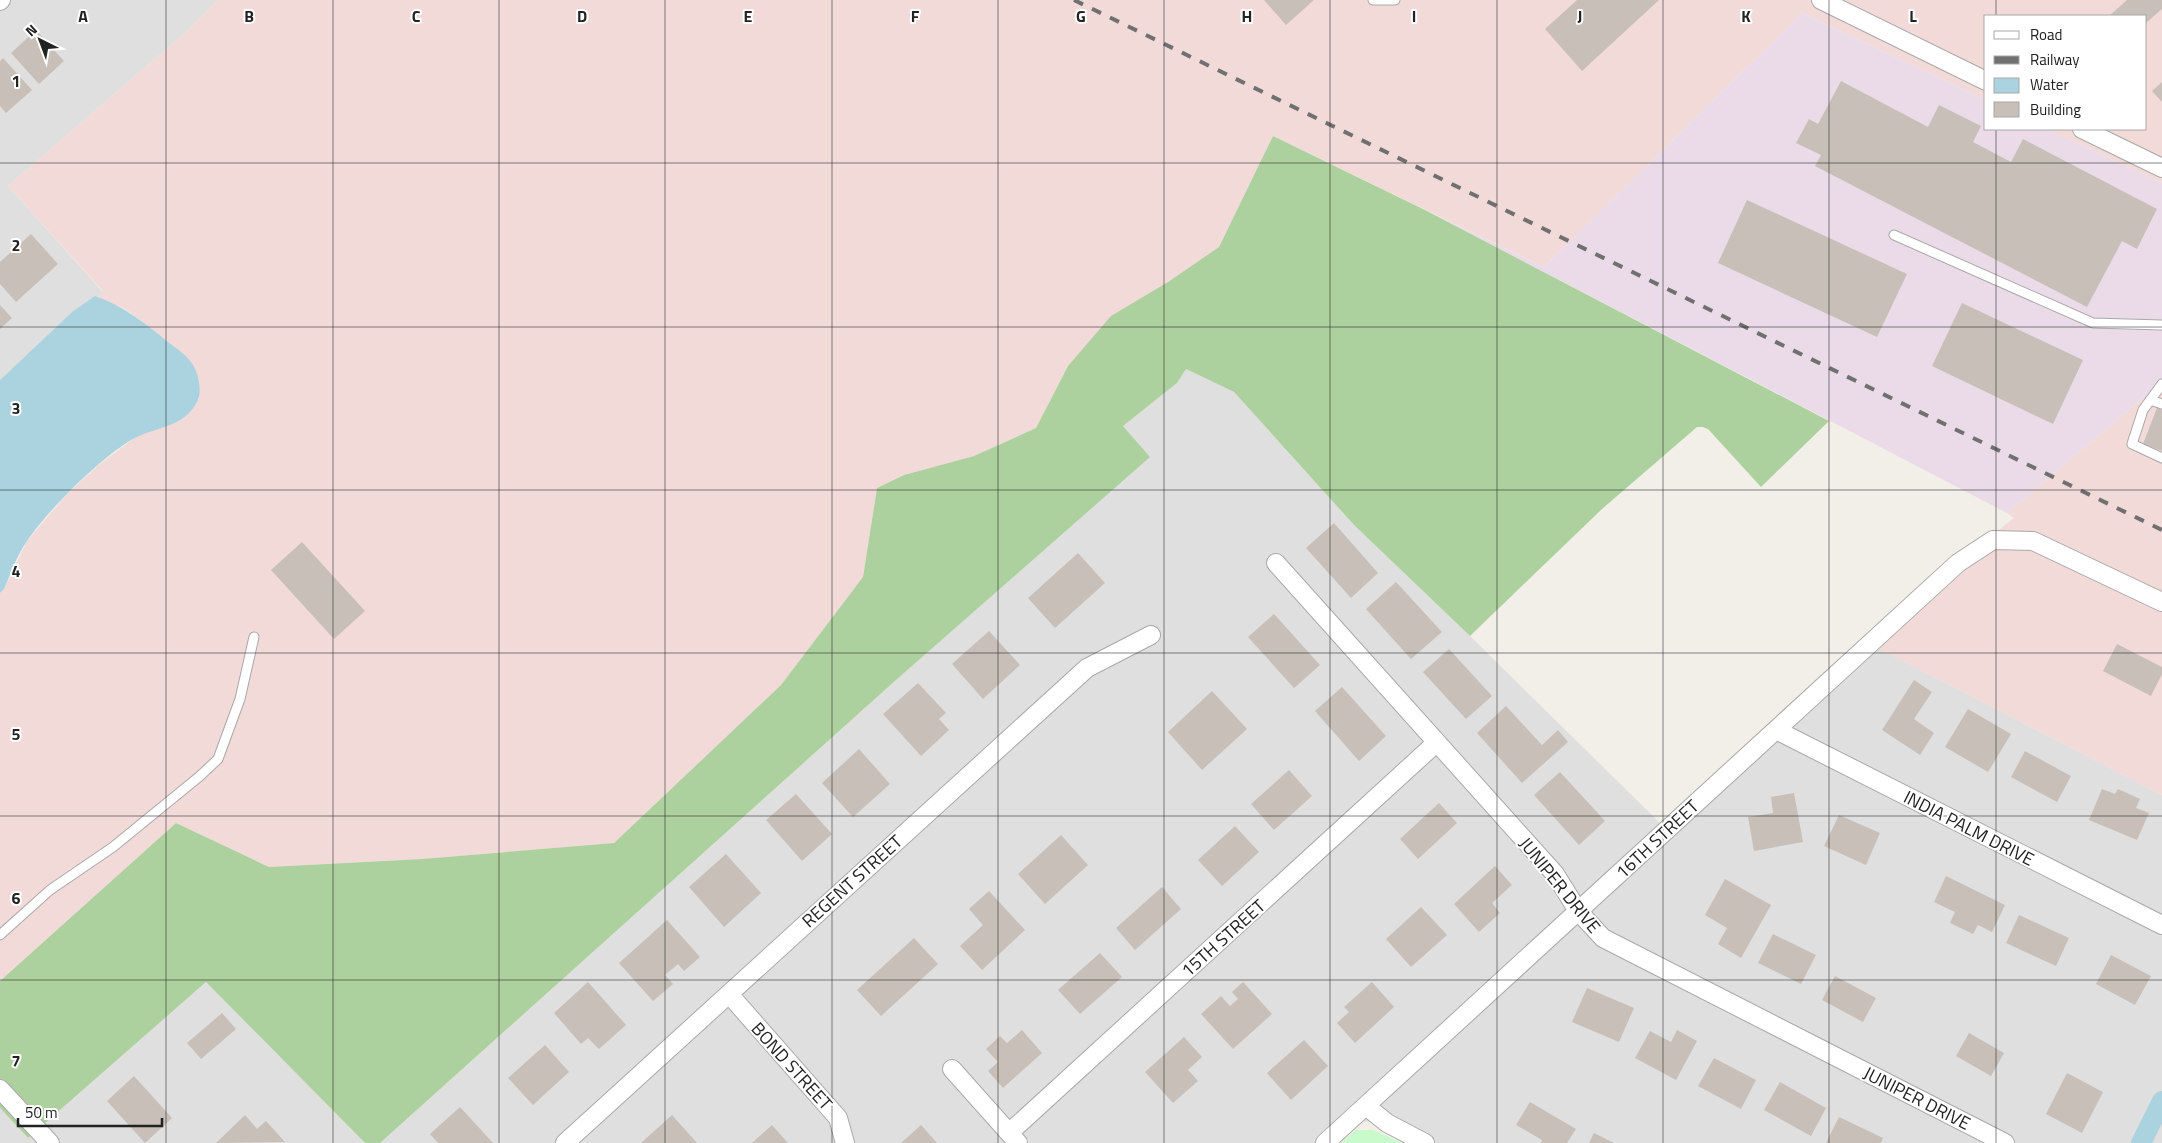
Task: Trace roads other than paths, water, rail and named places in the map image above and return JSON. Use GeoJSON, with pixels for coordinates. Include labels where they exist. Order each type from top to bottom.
{"type":"FeatureCollection","features":[{"type":"Feature","properties":{"kind":"street"},"geometry":{"type":"LineString","coordinates":[[1828,1],[1984,80]]}},
{"type":"Feature","properties":{"kind":"street"},"geometry":{"type":"LineString","coordinates":[[2084,130],[2162,168]]}},
{"type":"Feature","properties":{"kind":"street","name":"16TH STREET"},"geometry":{"type":"LineString","coordinates":[[1326,1143],[1958,563],[1993,540],[2033,541],[2162,602]]}},
{"type":"Feature","properties":{"kind":"street","name":"JUNIPER DRIVE"},"geometry":{"type":"LineString","coordinates":[[1276,563],[1555,874],[1578,911],[1603,938],[2005,1143]]}},
{"type":"Feature","properties":{"kind":"street","name":"REGENT STREET"},"geometry":{"type":"LineString","coordinates":[[565,1143],[1086,668],[1151,635]]}},
{"type":"Feature","properties":{"kind":"street","name":"INDIA PALM DRIVE"},"geometry":{"type":"LineString","coordinates":[[1776,730],[2162,925]]}},
{"type":"Feature","properties":{"kind":"street","name":"15TH STREET"},"geometry":{"type":"LineString","coordinates":[[1014,1138],[1436,743]]}},
{"type":"Feature","properties":{"kind":"street","name":"BOND STREET"},"geometry":{"type":"LineString","coordinates":[[729,994],[838,1118],[845,1143]]}},
{"type":"Feature","properties":{"kind":"street"},"geometry":{"type":"LineString","coordinates":[[952,1069],[1014,1138]]}},
{"type":"Feature","properties":{"kind":"street"},"geometry":{"type":"LineString","coordinates":[[0,1088],[50,1143]]}},
{"type":"Feature","properties":{"kind":"street"},"geometry":{"type":"LineString","coordinates":[[1366,1106],[1387,1123],[1425,1143]]}},
{"type":"Feature","properties":{"kind":"lane"},"geometry":{"type":"LineString","coordinates":[[1372,0],[1395,0]]}},
{"type":"Feature","properties":{"kind":"lane"},"geometry":{"type":"LineString","coordinates":[[1894,235],[2093,323],[2162,325]]}},
{"type":"Feature","properties":{"kind":"lane"},"geometry":{"type":"LineString","coordinates":[[2162,384],[2143,410],[2132,444],[2162,458]]}},
{"type":"Feature","properties":{"kind":"lane"},"geometry":{"type":"LineString","coordinates":[[2150,400],[2162,404]]}},
{"type":"Feature","properties":{"kind":"lane"},"geometry":{"type":"LineString","coordinates":[[0,935],[50,890],[113,846],[200,776],[218,759],[240,699],[254,637]]}},
{"type":"Feature","properties":{"kind":"water"},"geometry":{"type":"Polygon","coordinates":[[[95,296],[134,316],[186,357],[194,366],[198,376],[199,398],[191,411],[177,422],[142,435],[120,447],[76,485],[36,528],[23,546],[4,589],[0,593],[0,380],[72,312],[95,296]]]}},
{"type":"Feature","properties":{"kind":"waterway"},"geometry":{"type":"LineString","coordinates":[[2141,1143],[2162,1101]]}},
{"type":"Feature","properties":{"kind":"railway"},"geometry":{"type":"LineString","coordinates":[[1074,0],[2162,530]]}}]}
